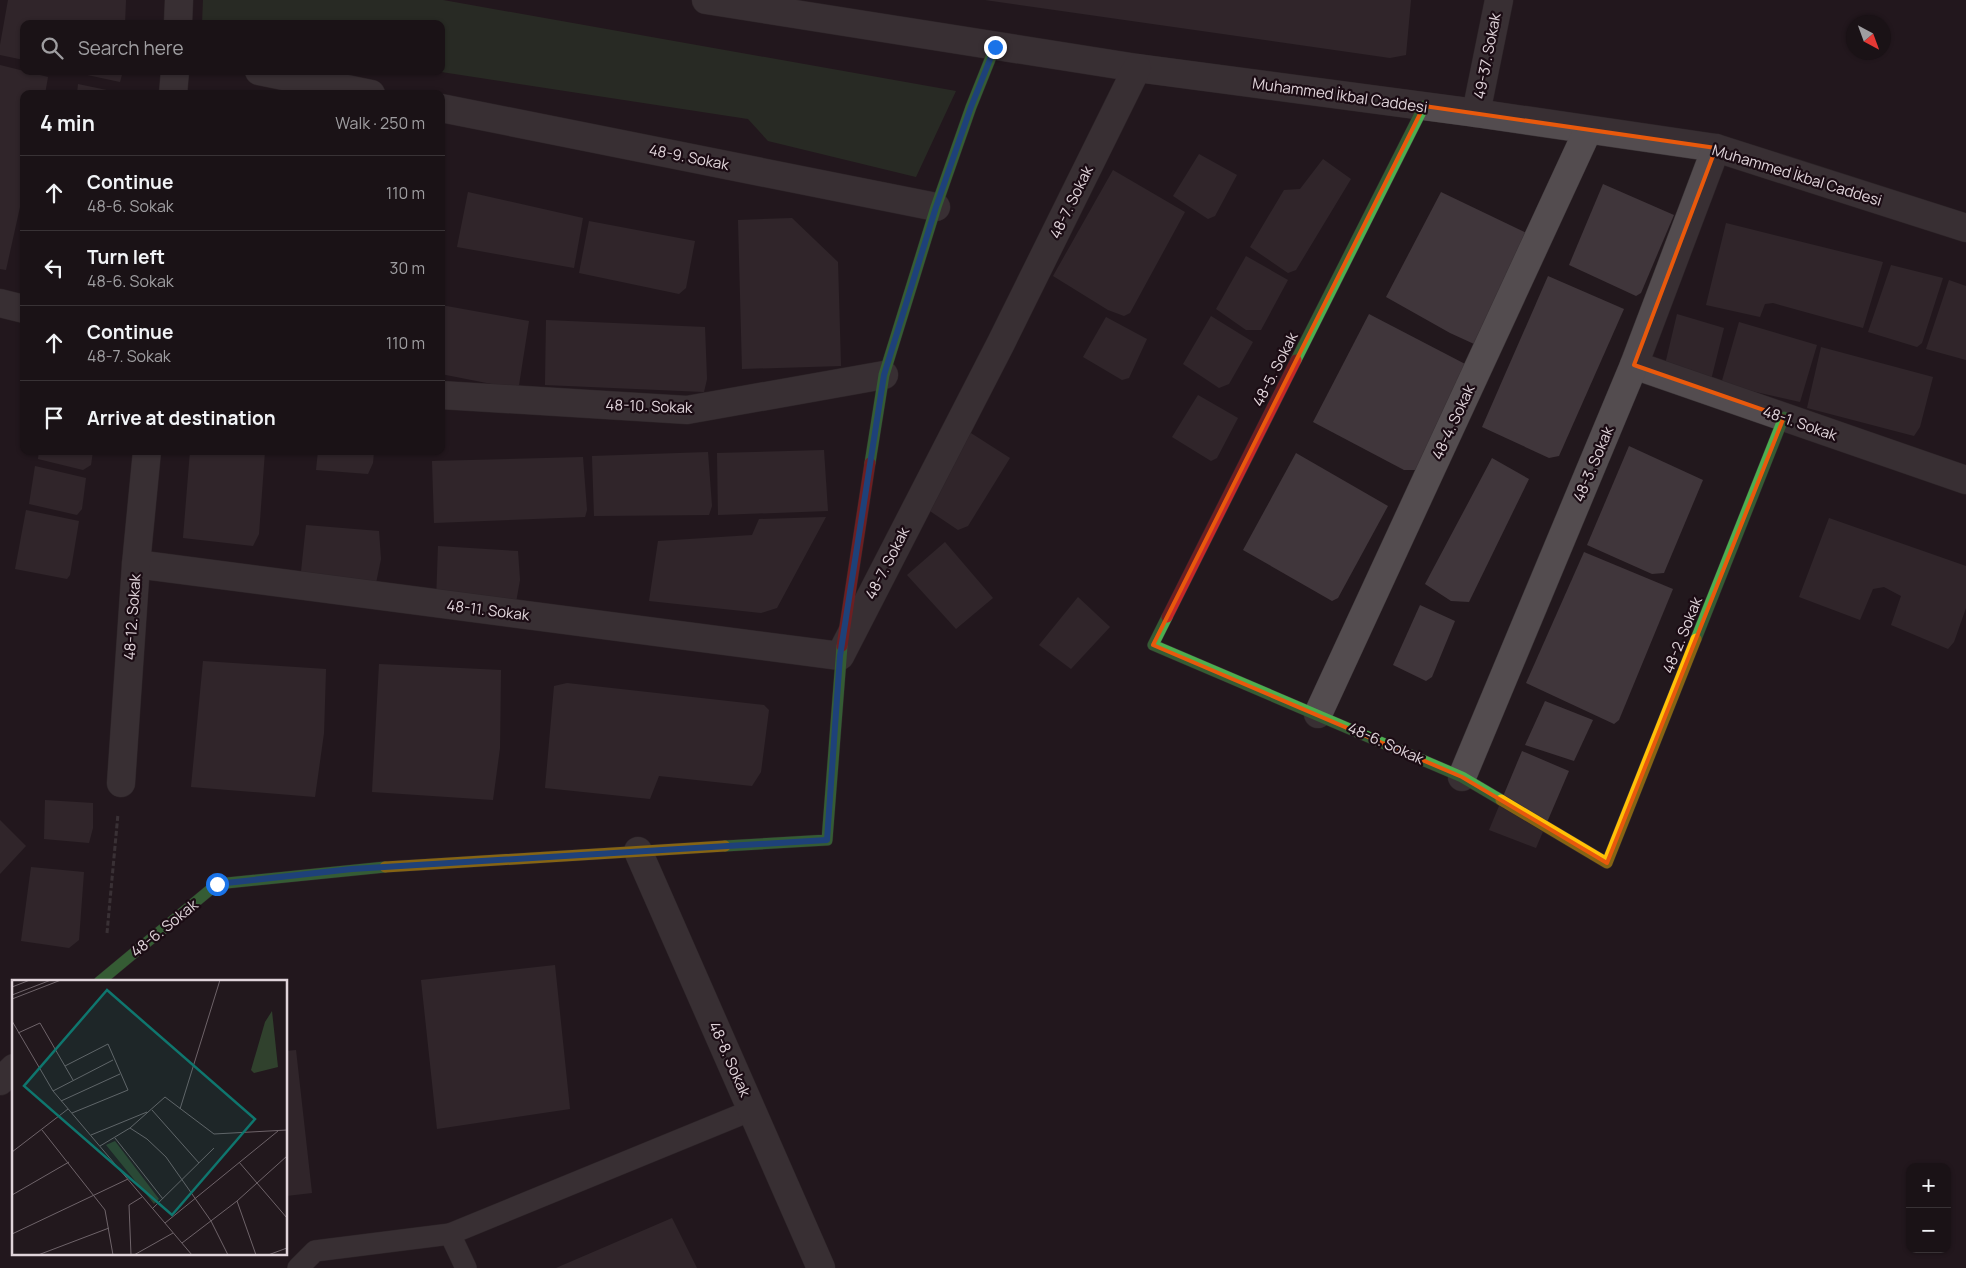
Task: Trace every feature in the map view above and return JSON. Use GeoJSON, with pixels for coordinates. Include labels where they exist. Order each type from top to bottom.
{"type":"FeatureCollection","features":[{"type":"Feature","properties":{"kind":"street"},"geometry":{"type":"LineString","coordinates":[[178,20],[179,0]]}},
{"type":"Feature","properties":{"kind":"street","name":"Muhammed İkbal Caddesi"},"geometry":{"type":"LineString","coordinates":[[706,0],[1137,68],[1476,113],[1716,148],[1966,228]]}},
{"type":"Feature","properties":{"kind":"street","name":"49-37. Sokak"},"geometry":{"type":"LineString","coordinates":[[1476,113],[1499,0]]}},
{"type":"Feature","properties":{"kind":"street","name":"48-7. Sokak"},"geometry":{"type":"LineString","coordinates":[[840,656],[884,375],[936,207],[971,107],[995,47]]}},
{"type":"Feature","properties":{"kind":"street","name":"48-7. Sokak"},"geometry":{"type":"LineString","coordinates":[[840,656],[1001,343],[1137,68]]}},
{"type":"Feature","properties":{"kind":"street"},"geometry":{"type":"LineString","coordinates":[[173,90],[175,75]]}},
{"type":"Feature","properties":{"kind":"street"},"geometry":{"type":"LineString","coordinates":[[278,75],[352,90]]}},
{"type":"Feature","properties":{"kind":"street","name":"48-5. Sokak"},"geometry":{"type":"LineString","coordinates":[[1154,644],[1424,106]]}},
{"type":"Feature","properties":{"kind":"street","name":"48-9. Sokak"},"geometry":{"type":"LineString","coordinates":[[445,109],[936,207]]}},
{"type":"Feature","properties":{"kind":"street","name":"48-4. Sokak"},"geometry":{"type":"LineString","coordinates":[[1318,714],[1588,130]]}},
{"type":"Feature","properties":{"kind":"street","name":"48-3. Sokak"},"geometry":{"type":"LineString","coordinates":[[1462,777],[1634,365],[1716,148]]}},
{"type":"Feature","properties":{"kind":"street"},"geometry":{"type":"LineString","coordinates":[[0,303],[20,308]]}},
{"type":"Feature","properties":{"kind":"street","name":"48-1. Sokak"},"geometry":{"type":"LineString","coordinates":[[1634,365],[1966,480]]}},
{"type":"Feature","properties":{"kind":"street","name":"48-10. Sokak"},"geometry":{"type":"LineString","coordinates":[[445,395],[687,410],[884,375]]}},
{"type":"Feature","properties":{"kind":"street","name":"48-2. Sokak"},"geometry":{"type":"LineString","coordinates":[[1607,863],[1784,417]]}},
{"type":"Feature","properties":{"kind":"street","name":"48-12. Sokak"},"geometry":{"type":"LineString","coordinates":[[121,783],[136,564],[147,455]]}},
{"type":"Feature","properties":{"kind":"street","name":"48-11. Sokak"},"geometry":{"type":"LineString","coordinates":[[136,564],[840,656]]}},
{"type":"Feature","properties":{"kind":"street","name":"48-6. Sokak"},"geometry":{"type":"LineString","coordinates":[[1154,644],[1462,777],[1607,863]]}},
{"type":"Feature","properties":{"kind":"street","name":"48-6. Sokak"},"geometry":{"type":"LineString","coordinates":[[101,980],[217,884],[352,869],[827,840],[840,656]]}},
{"type":"Feature","properties":{"kind":"street","name":"48-8. Sokak"},"geometry":{"type":"LineString","coordinates":[[638,851],[821,1268]]}},
{"type":"Feature","properties":{"kind":"street"},"geometry":{"type":"LineString","coordinates":[[0,1081],[12,1070]]}},
{"type":"Feature","properties":{"kind":"lane"},"geometry":{"type":"LineString","coordinates":[[298,1268],[315,1251],[450,1234],[752,1110]]}},
{"type":"Feature","properties":{"kind":"lane"},"geometry":{"type":"LineString","coordinates":[[450,1234],[466,1268]]}},
{"type":"Feature","properties":{"kind":"path"},"geometry":{"type":"LineString","coordinates":[[101,980],[121,783]]}},
{"type":"Feature","properties":{"kind":"highlighted area"},"geometry":{"type":"Polygon","coordinates":[[[1424,106],[1716,148],[1634,365],[1784,417],[1607,863],[1462,777],[1153,645],[1424,106]]]}},
{"type":"Feature","properties":{"kind":"green space"},"geometry":{"type":"Polygon","coordinates":[[[203,0],[443,0],[956,91],[916,177],[768,141],[748,119],[445,73],[445,20],[202,20],[203,0]]]}},
{"type":"Feature","properties":{"kind":"building"},"geometry":{"type":"Polygon","coordinates":[[[8,0],[126,0],[125,20],[20,20],[20,59],[0,55],[8,0]]]}},
{"type":"Feature","properties":{"kind":"building"},"geometry":{"type":"Polygon","coordinates":[[[985,0],[1411,0],[1406,55],[1390,58],[985,0]]]}},
{"type":"Feature","properties":{"kind":"building"},"geometry":{"type":"Polygon","coordinates":[[[0,65],[20,70],[20,75],[48,77],[46,90],[20,90],[20,207],[6,270],[0,269],[0,65]]]}},
{"type":"Feature","properties":{"kind":"building"},"geometry":{"type":"Polygon","coordinates":[[[87,75],[122,75],[120,82],[87,75]]]}},
{"type":"Feature","properties":{"kind":"building"},"geometry":{"type":"Polygon","coordinates":[[[78,84],[107,90],[77,90],[78,84]]]}},
{"type":"Feature","properties":{"kind":"building"},"geometry":{"type":"Polygon","coordinates":[[[1199,154],[1237,175],[1215,216],[1208,219],[1173,196],[1199,154]]]}},
{"type":"Feature","properties":{"kind":"building"},"geometry":{"type":"Polygon","coordinates":[[[1323,159],[1351,179],[1296,270],[1288,273],[1250,247],[1284,190],[1300,189],[1323,159]]]}},
{"type":"Feature","properties":{"kind":"building"},"geometry":{"type":"Polygon","coordinates":[[[1113,170],[1185,212],[1130,313],[1124,316],[1108,310],[1053,276],[1113,170]]]}},
{"type":"Feature","properties":{"kind":"building"},"geometry":{"type":"Polygon","coordinates":[[[1603,184],[1674,215],[1641,293],[1636,296],[1569,265],[1603,184]]]}},
{"type":"Feature","properties":{"kind":"building"},"geometry":{"type":"Polygon","coordinates":[[[468,192],[583,218],[574,268],[457,247],[468,192]]]}},
{"type":"Feature","properties":{"kind":"building"},"geometry":{"type":"Polygon","coordinates":[[[1441,192],[1543,241],[1485,349],[1450,333],[1386,297],[1441,192]]]}},
{"type":"Feature","properties":{"kind":"building"},"geometry":{"type":"Polygon","coordinates":[[[792,218],[838,262],[841,366],[742,369],[738,220],[792,218]]]}},
{"type":"Feature","properties":{"kind":"building"},"geometry":{"type":"Polygon","coordinates":[[[589,221],[695,241],[686,288],[679,294],[579,273],[589,221]]]}},
{"type":"Feature","properties":{"kind":"building"},"geometry":{"type":"Polygon","coordinates":[[[1726,223],[1883,262],[1863,328],[1773,303],[1765,304],[1760,317],[1706,305],[1726,223]]]}},
{"type":"Feature","properties":{"kind":"building"},"geometry":{"type":"Polygon","coordinates":[[[1246,256],[1288,280],[1261,330],[1246,330],[1216,309],[1246,256]]]}},
{"type":"Feature","properties":{"kind":"building"},"geometry":{"type":"Polygon","coordinates":[[[1891,265],[1943,278],[1922,343],[1917,347],[1868,332],[1891,265]]]}},
{"type":"Feature","properties":{"kind":"building"},"geometry":{"type":"Polygon","coordinates":[[[1548,276],[1624,309],[1559,456],[1549,458],[1482,427],[1548,276]]]}},
{"type":"Feature","properties":{"kind":"building"},"geometry":{"type":"Polygon","coordinates":[[[1949,280],[1966,286],[1966,360],[1926,349],[1949,280]]]}},
{"type":"Feature","properties":{"kind":"building"},"geometry":{"type":"Polygon","coordinates":[[[445,306],[529,321],[519,385],[507,387],[445,375],[445,306]]]}},
{"type":"Feature","properties":{"kind":"building"},"geometry":{"type":"Polygon","coordinates":[[[1369,314],[1469,366],[1417,470],[1404,470],[1313,422],[1369,314]]]}},
{"type":"Feature","properties":{"kind":"building"},"geometry":{"type":"Polygon","coordinates":[[[1677,314],[1724,328],[1710,384],[1663,373],[1677,314]]]}},
{"type":"Feature","properties":{"kind":"building"},"geometry":{"type":"Polygon","coordinates":[[[1211,316],[1253,342],[1229,384],[1219,388],[1183,364],[1211,316]]]}},
{"type":"Feature","properties":{"kind":"building"},"geometry":{"type":"Polygon","coordinates":[[[1106,317],[1147,339],[1129,378],[1122,380],[1083,357],[1106,317]]]}},
{"type":"Feature","properties":{"kind":"building"},"geometry":{"type":"Polygon","coordinates":[[[546,320],[705,327],[707,379],[704,392],[545,385],[546,320]]]}},
{"type":"Feature","properties":{"kind":"building"},"geometry":{"type":"Polygon","coordinates":[[[1739,322],[1817,345],[1800,402],[1721,384],[1739,322]]]}},
{"type":"Feature","properties":{"kind":"building"},"geometry":{"type":"Polygon","coordinates":[[[1821,347],[1933,377],[1920,427],[1914,436],[1807,408],[1821,347]]]}},
{"type":"Feature","properties":{"kind":"building"},"geometry":{"type":"Polygon","coordinates":[[[1198,395],[1238,418],[1217,458],[1211,461],[1172,437],[1198,395]]]}},
{"type":"Feature","properties":{"kind":"building"},"geometry":{"type":"Polygon","coordinates":[[[963,428],[1010,458],[968,526],[958,530],[915,501],[963,428]]]}},
{"type":"Feature","properties":{"kind":"building"},"geometry":{"type":"Polygon","coordinates":[[[1629,446],[1703,480],[1664,573],[1652,574],[1587,545],[1629,446]]]}},
{"type":"Feature","properties":{"kind":"building"},"geometry":{"type":"Polygon","coordinates":[[[824,450],[828,511],[718,515],[717,453],[824,450]]]}},
{"type":"Feature","properties":{"kind":"building"},"geometry":{"type":"Polygon","coordinates":[[[708,452],[712,506],[709,515],[594,516],[592,456],[708,452]]]}},
{"type":"Feature","properties":{"kind":"building"},"geometry":{"type":"Polygon","coordinates":[[[1296,453],[1388,506],[1338,598],[1332,601],[1243,550],[1296,453]]]}},
{"type":"Feature","properties":{"kind":"building"},"geometry":{"type":"Polygon","coordinates":[[[38,455],[92,455],[91,465],[83,470],[38,459],[38,455]]]}},
{"type":"Feature","properties":{"kind":"building"},"geometry":{"type":"Polygon","coordinates":[[[190,455],[265,455],[259,534],[253,546],[183,538],[190,455]]]}},
{"type":"Feature","properties":{"kind":"building"},"geometry":{"type":"Polygon","coordinates":[[[318,455],[374,455],[373,463],[368,474],[316,470],[318,455]]]}},
{"type":"Feature","properties":{"kind":"building"},"geometry":{"type":"Polygon","coordinates":[[[583,457],[587,510],[585,517],[434,523],[432,461],[583,457]]]}},
{"type":"Feature","properties":{"kind":"building"},"geometry":{"type":"Polygon","coordinates":[[[1492,458],[1529,479],[1469,602],[1451,601],[1425,584],[1492,458]]]}},
{"type":"Feature","properties":{"kind":"building"},"geometry":{"type":"Polygon","coordinates":[[[35,466],[86,478],[82,509],[77,515],[29,504],[35,466]]]}},
{"type":"Feature","properties":{"kind":"building"},"geometry":{"type":"Polygon","coordinates":[[[26,510],[79,521],[70,575],[67,579],[15,569],[26,510]]]}},
{"type":"Feature","properties":{"kind":"building"},"geometry":{"type":"Polygon","coordinates":[[[826,517],[777,608],[761,613],[649,601],[658,541],[752,535],[759,519],[826,517]]]}},
{"type":"Feature","properties":{"kind":"building"},"geometry":{"type":"Polygon","coordinates":[[[1829,518],[1966,566],[1966,608],[1954,642],[1948,649],[1891,625],[1901,596],[1884,587],[1873,589],[1860,620],[1799,597],[1829,518]]]}},
{"type":"Feature","properties":{"kind":"building"},"geometry":{"type":"Polygon","coordinates":[[[306,525],[379,531],[381,559],[375,588],[300,581],[306,525]]]}},
{"type":"Feature","properties":{"kind":"building"},"geometry":{"type":"Polygon","coordinates":[[[945,542],[993,598],[956,629],[907,575],[945,542]]]}},
{"type":"Feature","properties":{"kind":"building"},"geometry":{"type":"Polygon","coordinates":[[[438,546],[518,551],[520,580],[515,608],[436,602],[438,546]]]}},
{"type":"Feature","properties":{"kind":"building"},"geometry":{"type":"Polygon","coordinates":[[[1584,552],[1673,589],[1619,720],[1614,724],[1526,683],[1584,552]]]}},
{"type":"Feature","properties":{"kind":"building"},"geometry":{"type":"Polygon","coordinates":[[[1078,597],[1110,627],[1071,669],[1039,645],[1078,597]]]}},
{"type":"Feature","properties":{"kind":"building"},"geometry":{"type":"Polygon","coordinates":[[[1420,605],[1455,621],[1432,677],[1426,681],[1393,665],[1420,605]]]}},
{"type":"Feature","properties":{"kind":"building"},"geometry":{"type":"Polygon","coordinates":[[[203,661],[326,669],[324,733],[315,797],[191,787],[203,661]]]}},
{"type":"Feature","properties":{"kind":"building"},"geometry":{"type":"Polygon","coordinates":[[[379,664],[501,670],[500,748],[493,800],[372,792],[379,664]]]}},
{"type":"Feature","properties":{"kind":"building"},"geometry":{"type":"Polygon","coordinates":[[[567,683],[764,705],[769,710],[761,772],[752,786],[659,776],[650,799],[545,788],[554,686],[567,683]]]}},
{"type":"Feature","properties":{"kind":"building"},"geometry":{"type":"Polygon","coordinates":[[[1545,701],[1593,720],[1574,761],[1525,745],[1545,701]]]}},
{"type":"Feature","properties":{"kind":"building"},"geometry":{"type":"Polygon","coordinates":[[[1522,751],[1569,771],[1536,848],[1489,830],[1522,751]]]}},
{"type":"Feature","properties":{"kind":"building"},"geometry":{"type":"Polygon","coordinates":[[[45,800],[93,803],[93,828],[89,843],[44,839],[45,800]]]}},
{"type":"Feature","properties":{"kind":"building"},"geometry":{"type":"Polygon","coordinates":[[[0,820],[26,846],[0,874],[0,820]]]}},
{"type":"Feature","properties":{"kind":"building"},"geometry":{"type":"Polygon","coordinates":[[[31,867],[84,872],[79,940],[69,948],[21,941],[31,867]]]}},
{"type":"Feature","properties":{"kind":"building"},"geometry":{"type":"Polygon","coordinates":[[[555,965],[570,1109],[437,1129],[421,980],[555,965]]]}},
{"type":"Feature","properties":{"kind":"building"},"geometry":{"type":"Polygon","coordinates":[[[296,1050],[312,1193],[288,1196],[288,1051],[296,1050]]]}},
{"type":"Feature","properties":{"kind":"building"},"geometry":{"type":"Polygon","coordinates":[[[672,1218],[697,1268],[556,1268],[672,1218]]]}},
{"type":"Feature","properties":{"kind":"traffic: fast"},"geometry":{"type":"LineString","coordinates":[[870,463],[884,375],[936,207],[971,107],[995,47]]}},
{"type":"Feature","properties":{"kind":"traffic: fast"},"geometry":{"type":"LineString","coordinates":[[1296,360],[1424,106]]}},
{"type":"Feature","properties":{"kind":"traffic: fast"},"geometry":{"type":"LineString","coordinates":[[1696,639],[1784,417]]}},
{"type":"Feature","properties":{"kind":"traffic: fast"},"geometry":{"type":"LineString","coordinates":[[1167,617],[1153,645],[1462,777],[1501,800]]}},
{"type":"Feature","properties":{"kind":"traffic: fast"},"geometry":{"type":"LineString","coordinates":[[725,846],[827,840],[842,646]]}},
{"type":"Feature","properties":{"kind":"traffic: fast"},"geometry":{"type":"LineString","coordinates":[[101,980],[217,884],[385,867]]}},
{"type":"Feature","properties":{"kind":"traffic: slow"},"geometry":{"type":"LineString","coordinates":[[1501,800],[1607,863],[1696,639]]}},
{"type":"Feature","properties":{"kind":"traffic: slow"},"geometry":{"type":"LineString","coordinates":[[385,867],[725,846]]}},
{"type":"Feature","properties":{"kind":"traffic: jam"},"geometry":{"type":"LineString","coordinates":[[1167,617],[1296,360]]}},
{"type":"Feature","properties":{"kind":"traffic: jam"},"geometry":{"type":"LineString","coordinates":[[842,646],[870,463]]}},
{"type":"Feature","properties":{"kind":"route"},"geometry":{"type":"LineString","coordinates":[[217,884],[352,869],[827,840],[840,656],[884,375],[936,207],[971,107],[995,47]]}}]}
